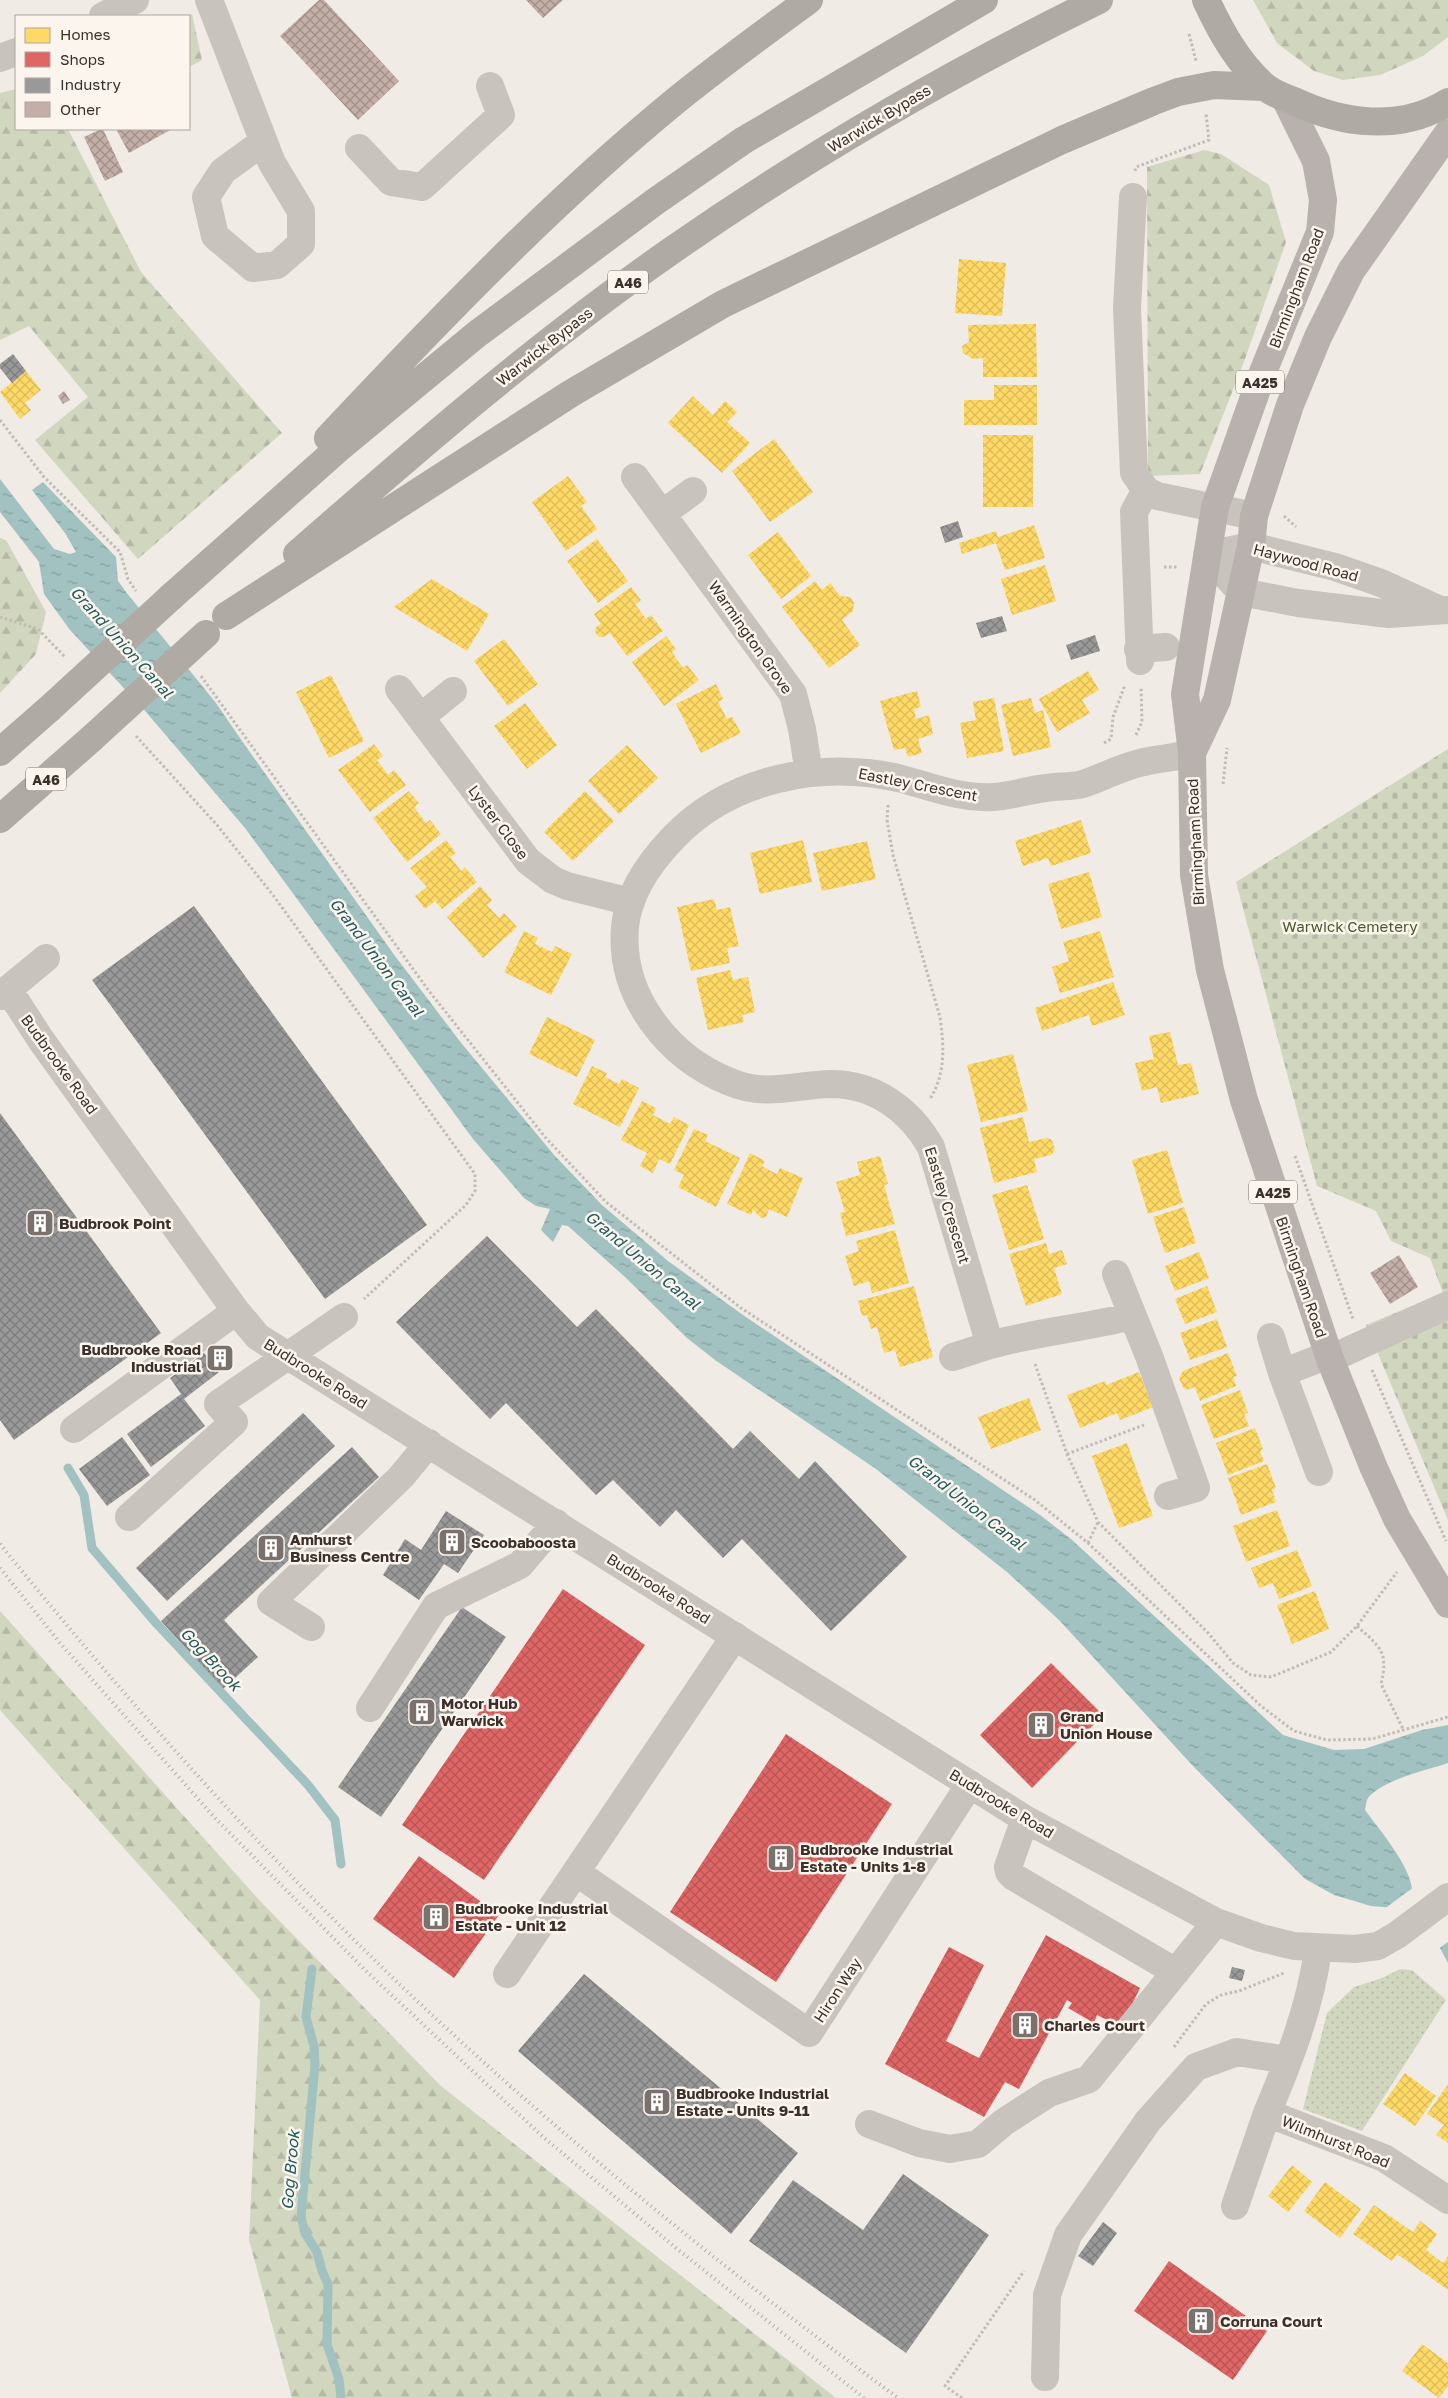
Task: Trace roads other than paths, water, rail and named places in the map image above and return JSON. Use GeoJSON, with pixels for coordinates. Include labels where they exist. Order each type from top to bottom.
{"type":"FeatureCollection","features":[{"type":"Feature","properties":{"kind":"highway"},"geometry":{"type":"LineString","coordinates":[[207,566],[448,311],[499,261],[595,171],[672,103],[809,0]]}},
{"type":"Feature","properties":{"kind":"highway"},"geometry":{"type":"LineString","coordinates":[[0,752],[339,448],[477,334],[656,201],[760,131],[984,0]]}},
{"type":"Feature","properties":{"kind":"highway","name":"Warwick Bypass"},"geometry":{"type":"LineString","coordinates":[[0,819],[226,616],[494,384],[669,252],[818,154],[930,87],[1027,35],[1099,0]]}},
{"type":"Feature","properties":{"kind":"highway"},"geometry":{"type":"LineString","coordinates":[[1207,2],[1228,46],[1275,92],[1316,112],[1347,120],[1386,122],[1434,111],[1448,102]]}},
{"type":"Feature","properties":{"kind":"highway"},"geometry":{"type":"LineString","coordinates":[[226,616],[570,394],[722,304],[1062,140],[1154,101],[1178,92],[1214,85],[1275,92]]}},
{"type":"Feature","properties":{"kind":"main road","name":"Birmingham Road"},"geometry":{"type":"LineString","coordinates":[[1275,92],[1305,134],[1318,170],[1323,200],[1320,232],[1263,372],[1215,507],[1185,694],[1192,753],[1194,876],[1210,970],[1244,1100],[1329,1357],[1372,1466],[1397,1519],[1448,1604]]}},
{"type":"Feature","properties":{"kind":"main road","name":"Birmingham Road"},"geometry":{"type":"LineString","coordinates":[[1192,753],[1217,700],[1251,546],[1254,516],[1290,405],[1318,337],[1351,271],[1448,133]]}},
{"type":"Feature","properties":{"kind":"street"},"geometry":{"type":"LineString","coordinates":[[105,15],[135,0]]}},
{"type":"Feature","properties":{"kind":"street"},"geometry":{"type":"LineString","coordinates":[[209,0],[263,142]]}},
{"type":"Feature","properties":{"kind":"street"},"geometry":{"type":"LineString","coordinates":[[0,58],[15,52]]}},
{"type":"Feature","properties":{"kind":"street"},"geometry":{"type":"LineString","coordinates":[[359,148],[391,182],[422,187],[501,114],[490,86]]}},
{"type":"Feature","properties":{"kind":"street"},"geometry":{"type":"LineString","coordinates":[[1133,196],[1127,308],[1132,464],[1137,480],[1146,490],[1157,496],[1254,516]]}},
{"type":"Feature","properties":{"kind":"street","name":"Warmington Grove"},"geometry":{"type":"LineString","coordinates":[[635,477],[793,694],[802,729],[809,772]]}},
{"type":"Feature","properties":{"kind":"street"},"geometry":{"type":"LineString","coordinates":[[1146,490],[1134,512],[1139,655],[1166,647]]}},
{"type":"Feature","properties":{"kind":"street"},"geometry":{"type":"LineString","coordinates":[[662,514],[693,491]]}},
{"type":"Feature","properties":{"kind":"street","name":"Haywood Road"},"geometry":{"type":"LineString","coordinates":[[1207,555],[1251,546],[1335,567],[1381,583],[1444,610]]}},
{"type":"Feature","properties":{"kind":"street"},"geometry":{"type":"LineString","coordinates":[[1207,555],[1241,592]]}},
{"type":"Feature","properties":{"kind":"street","name":"Haywood Road"},"geometry":{"type":"LineString","coordinates":[[1241,592],[1298,603],[1389,614],[1444,610]]}},
{"type":"Feature","properties":{"kind":"street","name":"Lyster Close"},"geometry":{"type":"LineString","coordinates":[[399,689],[528,861],[553,880],[567,886],[631,902]]}},
{"type":"Feature","properties":{"kind":"street"},"geometry":{"type":"LineString","coordinates":[[421,717],[453,691]]}},
{"type":"Feature","properties":{"kind":"street","name":"Eastley Crescent"},"geometry":{"type":"LineString","coordinates":[[990,1345],[931,1147],[914,1122],[894,1103],[865,1090],[831,1084],[775,1091],[751,1088],[723,1079],[686,1057],[657,1028],[646,1012],[634,987],[625,949],[625,926],[631,902],[639,884],[657,856],[690,823],[724,800],[775,779],[809,772],[835,771],[894,778],[946,792],[990,798],[1081,784],[1145,761],[1172,759],[1192,753]]}},
{"type":"Feature","properties":{"kind":"street"},"geometry":{"type":"LineString","coordinates":[[4,993],[46,958]]}},
{"type":"Feature","properties":{"kind":"street","name":"Budbrooke Road"},"geometry":{"type":"LineString","coordinates":[[4,993],[41,1040],[236,1311],[258,1337],[1025,1819],[1216,1922],[1261,1938],[1294,1946],[1318,1949],[1355,1949],[1378,1946],[1397,1935],[1448,1897]]}},
{"type":"Feature","properties":{"kind":"street"},"geometry":{"type":"LineString","coordinates":[[1116,1274],[1196,1488],[1168,1496]]}},
{"type":"Feature","properties":{"kind":"street"},"geometry":{"type":"LineString","coordinates":[[1282,1373],[1362,1346],[1448,1305]]}},
{"type":"Feature","properties":{"kind":"street"},"geometry":{"type":"LineString","coordinates":[[74,1429],[236,1311]]}},
{"type":"Feature","properties":{"kind":"street"},"geometry":{"type":"LineString","coordinates":[[953,1356],[1025,1335],[1095,1325],[1132,1316]]}},
{"type":"Feature","properties":{"kind":"street"},"geometry":{"type":"LineString","coordinates":[[129,1517],[234,1422],[218,1404],[344,1317]]}},
{"type":"Feature","properties":{"kind":"street"},"geometry":{"type":"LineString","coordinates":[[1271,1336],[1282,1373],[1319,1472]]}},
{"type":"Feature","properties":{"kind":"street"},"geometry":{"type":"LineString","coordinates":[[311,1627],[271,1602],[401,1477],[429,1443]]}},
{"type":"Feature","properties":{"kind":"street"},"geometry":{"type":"LineString","coordinates":[[370,1708],[436,1606],[520,1565],[556,1523]]}},
{"type":"Feature","properties":{"kind":"street"},"geometry":{"type":"LineString","coordinates":[[508,1974],[735,1636]]}},
{"type":"Feature","properties":{"kind":"street","name":"Hiron Way"},"geometry":{"type":"LineString","coordinates":[[576,1872],[809,2033],[970,1784]]}},
{"type":"Feature","properties":{"kind":"street"},"geometry":{"type":"LineString","coordinates":[[1025,1819],[1008,1867],[1009,1872],[1014,1877],[1176,1972]]}},
{"type":"Feature","properties":{"kind":"street"},"geometry":{"type":"LineString","coordinates":[[869,2124],[919,2143],[950,2149],[978,2144],[1004,2122],[1049,2094],[1089,2079],[1216,1922]]}},
{"type":"Feature","properties":{"kind":"street","name":"Wilmhurst Road"},"geometry":{"type":"LineString","coordinates":[[1318,1949],[1308,1999],[1266,2113],[1384,2158],[1448,2200]]}},
{"type":"Feature","properties":{"kind":"street"},"geometry":{"type":"LineString","coordinates":[[1045,2377],[1047,2295],[1068,2235],[1148,2121],[1196,2067],[1237,2052],[1287,2060]]}},
{"type":"Feature","properties":{"kind":"street"},"geometry":{"type":"LineString","coordinates":[[1235,2206],[1266,2113]]}},
{"type":"Feature","properties":{"kind":"water","name":"Grand Union Canal"},"geometry":{"type":"Polygon","coordinates":[[[0,479],[54,549],[70,554],[76,552],[65,533],[32,490],[43,482],[116,557],[118,581],[216,703],[395,956],[462,1044],[555,1156],[602,1205],[668,1261],[743,1315],[1040,1515],[1071,1539],[1283,1735],[1334,1750],[1364,1749],[1422,1730],[1448,1725],[1448,1763],[1405,1776],[1383,1786],[1368,1798],[1365,1810],[1386,1838],[1406,1870],[1412,1890],[1448,1930],[1448,1963],[1440,1948],[1396,1908],[1371,1906],[1334,1895],[1305,1879],[1192,1765],[1060,1621],[1007,1572],[876,1469],[715,1360],[687,1338],[625,1277],[568,1226],[562,1225],[553,1242],[541,1230],[550,1209],[536,1206],[524,1198],[473,1139],[245,828],[146,712],[70,630],[44,594],[39,562],[0,512],[0,479]]]}},
{"type":"Feature","properties":{"kind":"waterway","name":"Gog Brook"},"geometry":{"type":"LineString","coordinates":[[68,1468],[84,1495],[92,1548],[156,1623],[308,1785],[335,1820],[341,1864]]}},
{"type":"Feature","properties":{"kind":"waterway","name":"Gog Brook"},"geometry":{"type":"LineString","coordinates":[[312,1969],[306,2017],[314,2046],[315,2065],[301,2217],[305,2233],[317,2252],[328,2284],[327,2344],[339,2379],[341,2398]]}},
{"type":"Feature","properties":{"kind":"railway"},"geometry":{"type":"LineString","coordinates":[[0,1544],[46,1601],[190,1768],[290,1875],[394,1979],[576,2144],[767,2299],[898,2398]]}},
{"type":"Feature","properties":{"kind":"railway"},"geometry":{"type":"LineString","coordinates":[[0,1568],[60,1643],[215,1818],[365,1970],[542,2136],[676,2248],[864,2398]]}},
{"type":"Feature","properties":{"kind":"place","name":"Budbrook Point"},"geometry":{"type":"Point","coordinates":[40,1223]}},
{"type":"Feature","properties":{"kind":"place","name":"Budbrooke Road Industrial"},"geometry":{"type":"Point","coordinates":[220,1358]}},
{"type":"Feature","properties":{"kind":"place","name":"Scoobaboosta"},"geometry":{"type":"Point","coordinates":[452,1542]}},
{"type":"Feature","properties":{"kind":"place","name":"Amhurst Business Centre"},"geometry":{"type":"Point","coordinates":[271,1548]}},
{"type":"Feature","properties":{"kind":"place","name":"Motor Hub Warwick"},"geometry":{"type":"Point","coordinates":[422,1712]}},
{"type":"Feature","properties":{"kind":"place","name":"Grand Union House"},"geometry":{"type":"Point","coordinates":[1041,1725]}},
{"type":"Feature","properties":{"kind":"place","name":"Budbrooke Industrial Estate - Units 1-8"},"geometry":{"type":"Point","coordinates":[781,1858]}},
{"type":"Feature","properties":{"kind":"place","name":"Budbrooke Industrial Estate - Unit 12"},"geometry":{"type":"Point","coordinates":[436,1917]}},
{"type":"Feature","properties":{"kind":"place","name":"Charles Court"},"geometry":{"type":"Point","coordinates":[1025,2025]}},
{"type":"Feature","properties":{"kind":"place","name":"Budbrooke Industrial Estate - Units 9-11"},"geometry":{"type":"Point","coordinates":[657,2102]}},
{"type":"Feature","properties":{"kind":"place","name":"Corruna Court"},"geometry":{"type":"Point","coordinates":[1201,2321]}},
{"type":"Feature","properties":{"kind":"park label","name":"Warwick Cemetery"},"geometry":{"type":"Point","coordinates":[1350,926]}}]}
